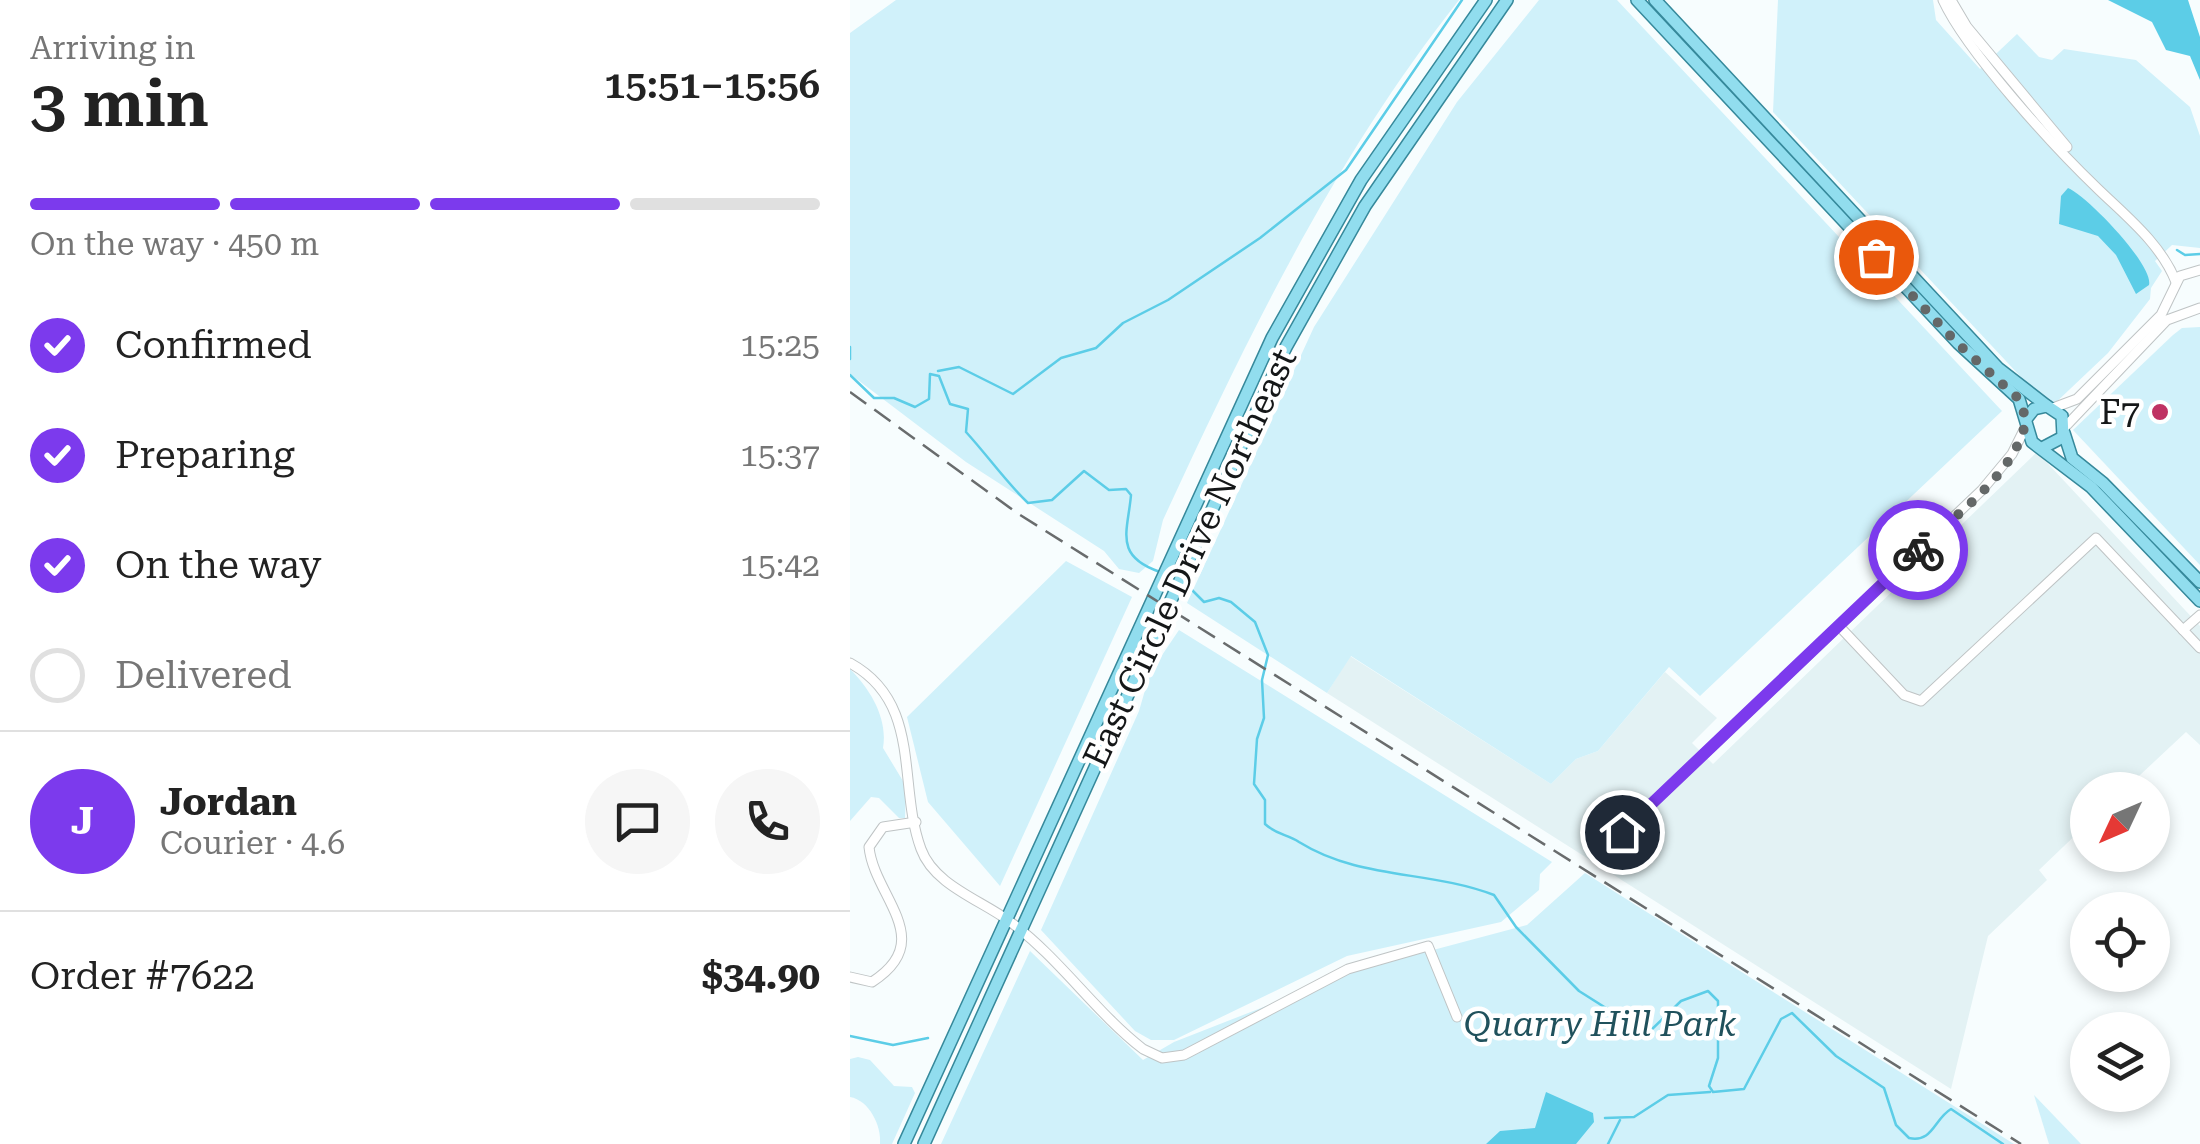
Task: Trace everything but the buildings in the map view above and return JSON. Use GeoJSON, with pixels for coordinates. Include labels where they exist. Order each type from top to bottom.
{"type":"FeatureCollection","features":[{"type":"Feature","properties":{"kind":"main road","name":"East Circle Drive Northeast"},"geometry":{"type":"LineString","coordinates":[[904,1144],[1158,584],[1306,274],[1394,128],[1486,0]]}},
{"type":"Feature","properties":{"kind":"main road","name":"East Circle Drive Northeast"},"geometry":{"type":"LineString","coordinates":[[924,1144],[1271,379],[1323,278],[1382,179],[1487,26],[1510,0]]}},
{"type":"Feature","properties":{"kind":"main road"},"geometry":{"type":"LineString","coordinates":[[1635,0],[1654,4],[1998,368],[2050,407],[2065,430],[2072,458],[2103,483],[2200,582]]}},
{"type":"Feature","properties":{"kind":"main road"},"geometry":{"type":"LineString","coordinates":[[1654,4],[1958,344],[2019,399],[2026,424],[2041,446],[2091,486],[2200,601]]}},
{"type":"Feature","properties":{"kind":"main road"},"geometry":{"type":"LineString","coordinates":[[2026,424],[2034,409],[2050,407]]}},
{"type":"Feature","properties":{"kind":"main road"},"geometry":{"type":"LineString","coordinates":[[2041,446],[2056,443],[2065,430]]}},
{"type":"Feature","properties":{"kind":"street"},"geometry":{"type":"LineString","coordinates":[[1943,0],[1960,29],[2026,110],[2154,245],[2174,262],[2198,270]]}},
{"type":"Feature","properties":{"kind":"street"},"geometry":{"type":"LineString","coordinates":[[1951,0],[1967,28],[2117,206]]}},
{"type":"Feature","properties":{"kind":"street"},"geometry":{"type":"LineString","coordinates":[[2154,245],[2176,286],[2179,302],[2197,309]]}},
{"type":"Feature","properties":{"kind":"street"},"geometry":{"type":"LineString","coordinates":[[2050,407],[2077,399],[2168,307],[2176,286],[2198,270]]}},
{"type":"Feature","properties":{"kind":"street"},"geometry":{"type":"LineString","coordinates":[[2065,430],[2168,320],[2197,309]]}},
{"type":"Feature","properties":{"kind":"street"},"geometry":{"type":"LineString","coordinates":[[1622,832],[1982,490],[2014,450],[2026,424]]}},
{"type":"Feature","properties":{"kind":"street"},"geometry":{"type":"LineString","coordinates":[[2014,450],[2041,446]]}},
{"type":"Feature","properties":{"kind":"street"},"geometry":{"type":"LineString","coordinates":[[1839,626],[1904,695],[1921,701],[2096,538],[2200,648]]}},
{"type":"Feature","properties":{"kind":"street"},"geometry":{"type":"LineString","coordinates":[[2184,630],[2200,615]]}},
{"type":"Feature","properties":{"kind":"street"},"geometry":{"type":"LineString","coordinates":[[850,663],[880,685],[896,712],[908,755],[921,849],[934,870],[1020,929],[1137,1045],[1162,1058],[1192,1052],[1348,970],[1428,946],[1457,1018]]}},
{"type":"Feature","properties":{"kind":"street"},"geometry":{"type":"LineString","coordinates":[[850,977],[872,982],[884,974],[903,936],[903,923],[874,874],[869,848],[874,835],[883,827],[916,822]]}},
{"type":"Feature","properties":{"kind":"shaded area"},"geometry":{"type":"Polygon","coordinates":[[[2037,452],[2200,626],[2200,745],[2186,732],[2143,772],[2070,772],[2070,840],[2039,870],[2047,880],[1988,936],[1951,1089],[1327,693],[1350,656],[1551,784],[1576,759],[1598,751],[1665,672],[1717,718],[1692,743],[1713,764],[2037,452]]]}},
{"type":"Feature","properties":{"kind":"green space"},"geometry":{"type":"Polygon","coordinates":[[[896,0],[1459,0],[1372,122],[1296,251],[1163,520],[1153,561],[1139,573],[1119,569],[1104,551],[966,462],[850,374],[850,33],[896,0]]]}},
{"type":"Feature","properties":{"kind":"green space"},"geometry":{"type":"Polygon","coordinates":[[[1539,0],[1617,0],[2002,411],[1700,696],[1669,667],[1598,751],[1576,759],[1551,784],[1351,656],[1327,693],[1187,603],[1314,327],[1457,102],[1539,0]]]}},
{"type":"Feature","properties":{"kind":"green space"},"geometry":{"type":"Polygon","coordinates":[[[1778,0],[1933,0],[1936,20],[1980,69],[2017,34],[2039,57],[2052,60],[2064,49],[2136,60],[2190,107],[2200,136],[2200,248],[2172,245],[2155,261],[2162,271],[2151,288],[2150,299],[2108,353],[2050,408],[1773,112],[1778,0]]]}},
{"type":"Feature","properties":{"kind":"green space"},"geometry":{"type":"Polygon","coordinates":[[[2200,327],[2200,565],[2073,430],[2173,335],[2182,328],[2200,327]]]}},
{"type":"Feature","properties":{"kind":"green space"},"geometry":{"type":"Polygon","coordinates":[[[1066,561],[1132,597],[1000,886],[928,802],[907,717],[1066,561]]]}},
{"type":"Feature","properties":{"kind":"green space"},"geometry":{"type":"Polygon","coordinates":[[[1179,630],[1552,862],[1540,874],[1539,890],[1501,922],[1347,956],[1174,1040],[1151,1040],[1135,1031],[1041,930],[1139,711],[1150,673],[1179,630]]]}},
{"type":"Feature","properties":{"kind":"green space"},"geometry":{"type":"Polygon","coordinates":[[[850,669],[871,696],[883,726],[883,748],[906,786],[905,818],[899,818],[879,798],[871,797],[850,821],[850,669]]]}},
{"type":"Feature","properties":{"kind":"green space","name":"Quarry Hill Park"},"geometry":{"type":"Polygon","coordinates":[[[1585,873],[2014,1144],[941,1144],[1030,951],[1143,1060],[1174,1042],[1358,970],[1527,925],[1585,873]]]}},
{"type":"Feature","properties":{"kind":"green space"},"geometry":{"type":"Polygon","coordinates":[[[850,1059],[870,1060],[894,1086],[912,1087],[915,1093],[892,1144],[880,1144],[873,1115],[863,1103],[850,1097],[850,1059]]]}},
{"type":"Feature","properties":{"kind":"green space"},"geometry":{"type":"Polygon","coordinates":[[[2034,1095],[2081,1144],[2049,1144],[2034,1095]]]}},
{"type":"Feature","properties":{"kind":"water"},"geometry":{"type":"Polygon","coordinates":[[[2108,0],[2188,0],[2200,37],[2200,80],[2190,56],[2166,50],[2152,22],[2108,0]]]}},
{"type":"Feature","properties":{"kind":"water"},"geometry":{"type":"Polygon","coordinates":[[[2068,188],[2103,216],[2130,247],[2148,275],[2149,285],[2136,294],[2116,255],[2098,236],[2059,224],[2061,196],[2068,188]]]}},
{"type":"Feature","properties":{"kind":"water"},"geometry":{"type":"Polygon","coordinates":[[[1546,1092],[1593,1113],[1594,1122],[1576,1144],[1486,1144],[1500,1131],[1535,1128],[1546,1092]]]}},
{"type":"Feature","properties":{"kind":"waterway"},"geometry":{"type":"LineString","coordinates":[[938,371],[959,367],[1013,394],[1061,358],[1096,348],[1123,323],[1168,300],[1260,238],[1346,170],[1462,0]]}},
{"type":"Feature","properties":{"kind":"waterway"},"geometry":{"type":"LineString","coordinates":[[2177,250],[2185,255],[2200,254]]}},
{"type":"Feature","properties":{"kind":"waterway"},"geometry":{"type":"LineString","coordinates":[[850,347],[850,359]]}},
{"type":"Feature","properties":{"kind":"waterway"},"geometry":{"type":"LineString","coordinates":[[850,375],[874,398],[894,398],[915,407],[929,399],[930,374],[939,376],[950,404],[968,409],[966,432],[1028,503],[1052,500],[1084,471],[1109,490],[1126,489],[1131,495],[1126,531],[1129,550],[1145,566],[1160,572]]}},
{"type":"Feature","properties":{"kind":"waterway"},"geometry":{"type":"LineString","coordinates":[[1185,583],[1204,602],[1219,598],[1231,602],[1255,622],[1268,655],[1262,680],[1264,718],[1257,739],[1254,784],[1265,800],[1265,824],[1269,828],[1346,863],[1494,895],[1516,927],[1579,991],[1647,1034],[1681,1001],[1708,991],[1718,1001],[1718,1058],[1709,1086],[1713,1092],[1744,1089],[1781,1019],[1792,1013],[1836,1056],[1884,1088],[1896,1125],[1909,1138],[1928,1134],[1951,1109],[2003,1144]]}},
{"type":"Feature","properties":{"kind":"waterway"},"geometry":{"type":"LineString","coordinates":[[850,1036],[893,1045],[928,1038]]}},
{"type":"Feature","properties":{"kind":"waterway"},"geometry":{"type":"LineString","coordinates":[[1605,1118],[1634,1117],[1668,1095],[1710,1092]]}},
{"type":"Feature","properties":{"kind":"waterway"},"geometry":{"type":"LineString","coordinates":[[1608,1144],[1620,1120]]}},
{"type":"Feature","properties":{"kind":"railway"},"geometry":{"type":"LineString","coordinates":[[850,392],[1017,513],[2021,1144]]}},
{"type":"Feature","properties":{"kind":"way so far"},"geometry":{"type":"LineString","coordinates":[[1876,257],[1980,366],[2019,399],[2026,419],[2012,454],[1992,479],[1918,550]]}},
{"type":"Feature","properties":{"kind":"place","name":"F7"},"geometry":{"type":"Point","coordinates":[2160,412]}},
{"type":"Feature","properties":{"kind":"route"},"geometry":{"type":"LineString","coordinates":[[1622,832],[1918,550]]}}]}
